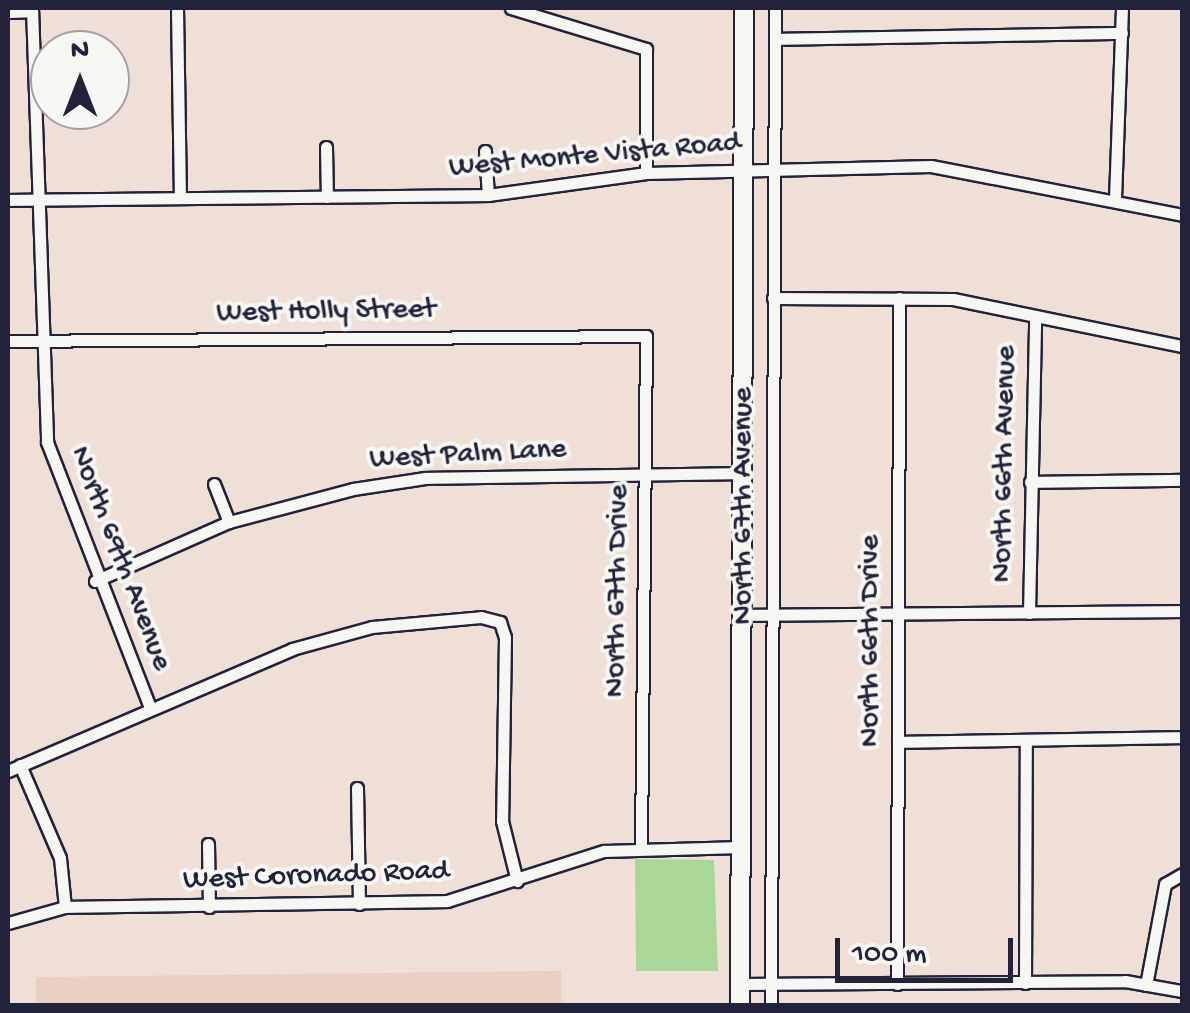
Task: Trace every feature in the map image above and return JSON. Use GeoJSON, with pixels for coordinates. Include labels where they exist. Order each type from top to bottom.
{"type":"FeatureCollection","features":[{"type":"Feature","properties":{"kind":"main road","name":"North 67th Avenue"},"geometry":{"type":"LineString","coordinates":[[740,1006],[744,8]]}},
{"type":"Feature","properties":{"kind":"street"},"geometry":{"type":"LineString","coordinates":[[177,8],[180,198]]}},
{"type":"Feature","properties":{"kind":"street"},"geometry":{"type":"LineString","coordinates":[[511,8],[646,49],[646,173]]}},
{"type":"Feature","properties":{"kind":"street","name":"North 67th Avenue"},"geometry":{"type":"LineString","coordinates":[[771,1006],[775,8]]}},
{"type":"Feature","properties":{"kind":"street"},"geometry":{"type":"LineString","coordinates":[[1115,200],[1122,8]]}},
{"type":"Feature","properties":{"kind":"street"},"geometry":{"type":"LineString","coordinates":[[8,12],[32,9]]}},
{"type":"Feature","properties":{"kind":"street","name":"North 69th Avenue"},"geometry":{"type":"LineString","coordinates":[[32,9],[47,442],[95,580],[150,708]]}},
{"type":"Feature","properties":{"kind":"street"},"geometry":{"type":"LineString","coordinates":[[775,39],[1122,33]]}},
{"type":"Feature","properties":{"kind":"street"},"geometry":{"type":"LineString","coordinates":[[326,147],[328,197]]}},
{"type":"Feature","properties":{"kind":"street"},"geometry":{"type":"LineString","coordinates":[[485,152],[488,195]]}},
{"type":"Feature","properties":{"kind":"street","name":"West Monte Vista Road"},"geometry":{"type":"LineString","coordinates":[[8,200],[488,195],[646,173],[954,167],[1182,215]]}},
{"type":"Feature","properties":{"kind":"street"},"geometry":{"type":"LineString","coordinates":[[773,298],[899,298],[1035,316],[1182,346]]}},
{"type":"Feature","properties":{"kind":"street","name":"North 66th Drive"},"geometry":{"type":"LineString","coordinates":[[897,984],[899,298]]}},
{"type":"Feature","properties":{"kind":"street","name":"North 66th Avenue"},"geometry":{"type":"LineString","coordinates":[[1029,613],[1035,316]]}},
{"type":"Feature","properties":{"kind":"street","name":"West Holly Street"},"geometry":{"type":"LineString","coordinates":[[8,341],[646,336]]}},
{"type":"Feature","properties":{"kind":"street","name":"North 67th Drive"},"geometry":{"type":"LineString","coordinates":[[641,848],[646,336]]}},
{"type":"Feature","properties":{"kind":"street","name":"West Palm Lane"},"geometry":{"type":"LineString","coordinates":[[95,580],[229,522],[424,478],[742,472]]}},
{"type":"Feature","properties":{"kind":"street"},"geometry":{"type":"LineString","coordinates":[[1030,482],[1182,480]]}},
{"type":"Feature","properties":{"kind":"street"},"geometry":{"type":"LineString","coordinates":[[214,484],[229,522]]}},
{"type":"Feature","properties":{"kind":"street"},"geometry":{"type":"LineString","coordinates":[[741,616],[1182,611]]}},
{"type":"Feature","properties":{"kind":"street"},"geometry":{"type":"LineString","coordinates":[[65,907],[60,858],[14,768],[150,708],[346,633],[445,618],[500,622],[502,820],[517,881]]}},
{"type":"Feature","properties":{"kind":"street"},"geometry":{"type":"LineString","coordinates":[[898,742],[1182,738]]}},
{"type":"Feature","properties":{"kind":"street"},"geometry":{"type":"LineString","coordinates":[[1025,983],[1026,740]]}},
{"type":"Feature","properties":{"kind":"street"},"geometry":{"type":"LineString","coordinates":[[357,788],[359,904]]}},
{"type":"Feature","properties":{"kind":"street"},"geometry":{"type":"LineString","coordinates":[[208,844],[208,906]]}},
{"type":"Feature","properties":{"kind":"street","name":"West Coronado Road"},"geometry":{"type":"LineString","coordinates":[[8,923],[65,907],[447,901],[517,881],[587,854],[641,848],[740,848]]}},
{"type":"Feature","properties":{"kind":"street"},"geometry":{"type":"LineString","coordinates":[[1146,985],[1177,874]]}},
{"type":"Feature","properties":{"kind":"street"},"geometry":{"type":"LineString","coordinates":[[740,984],[1025,983],[1146,985],[1182,991]]}},
{"type":"Feature","properties":{"kind":"shaded area"},"geometry":{"type":"Polygon","coordinates":[[[561,971],[561,1005],[36,1005],[36,977],[561,971]]]}},
{"type":"Feature","properties":{"kind":"green space"},"geometry":{"type":"Polygon","coordinates":[[[635,859],[714,860],[718,971],[636,971],[635,859]]]}}]}
